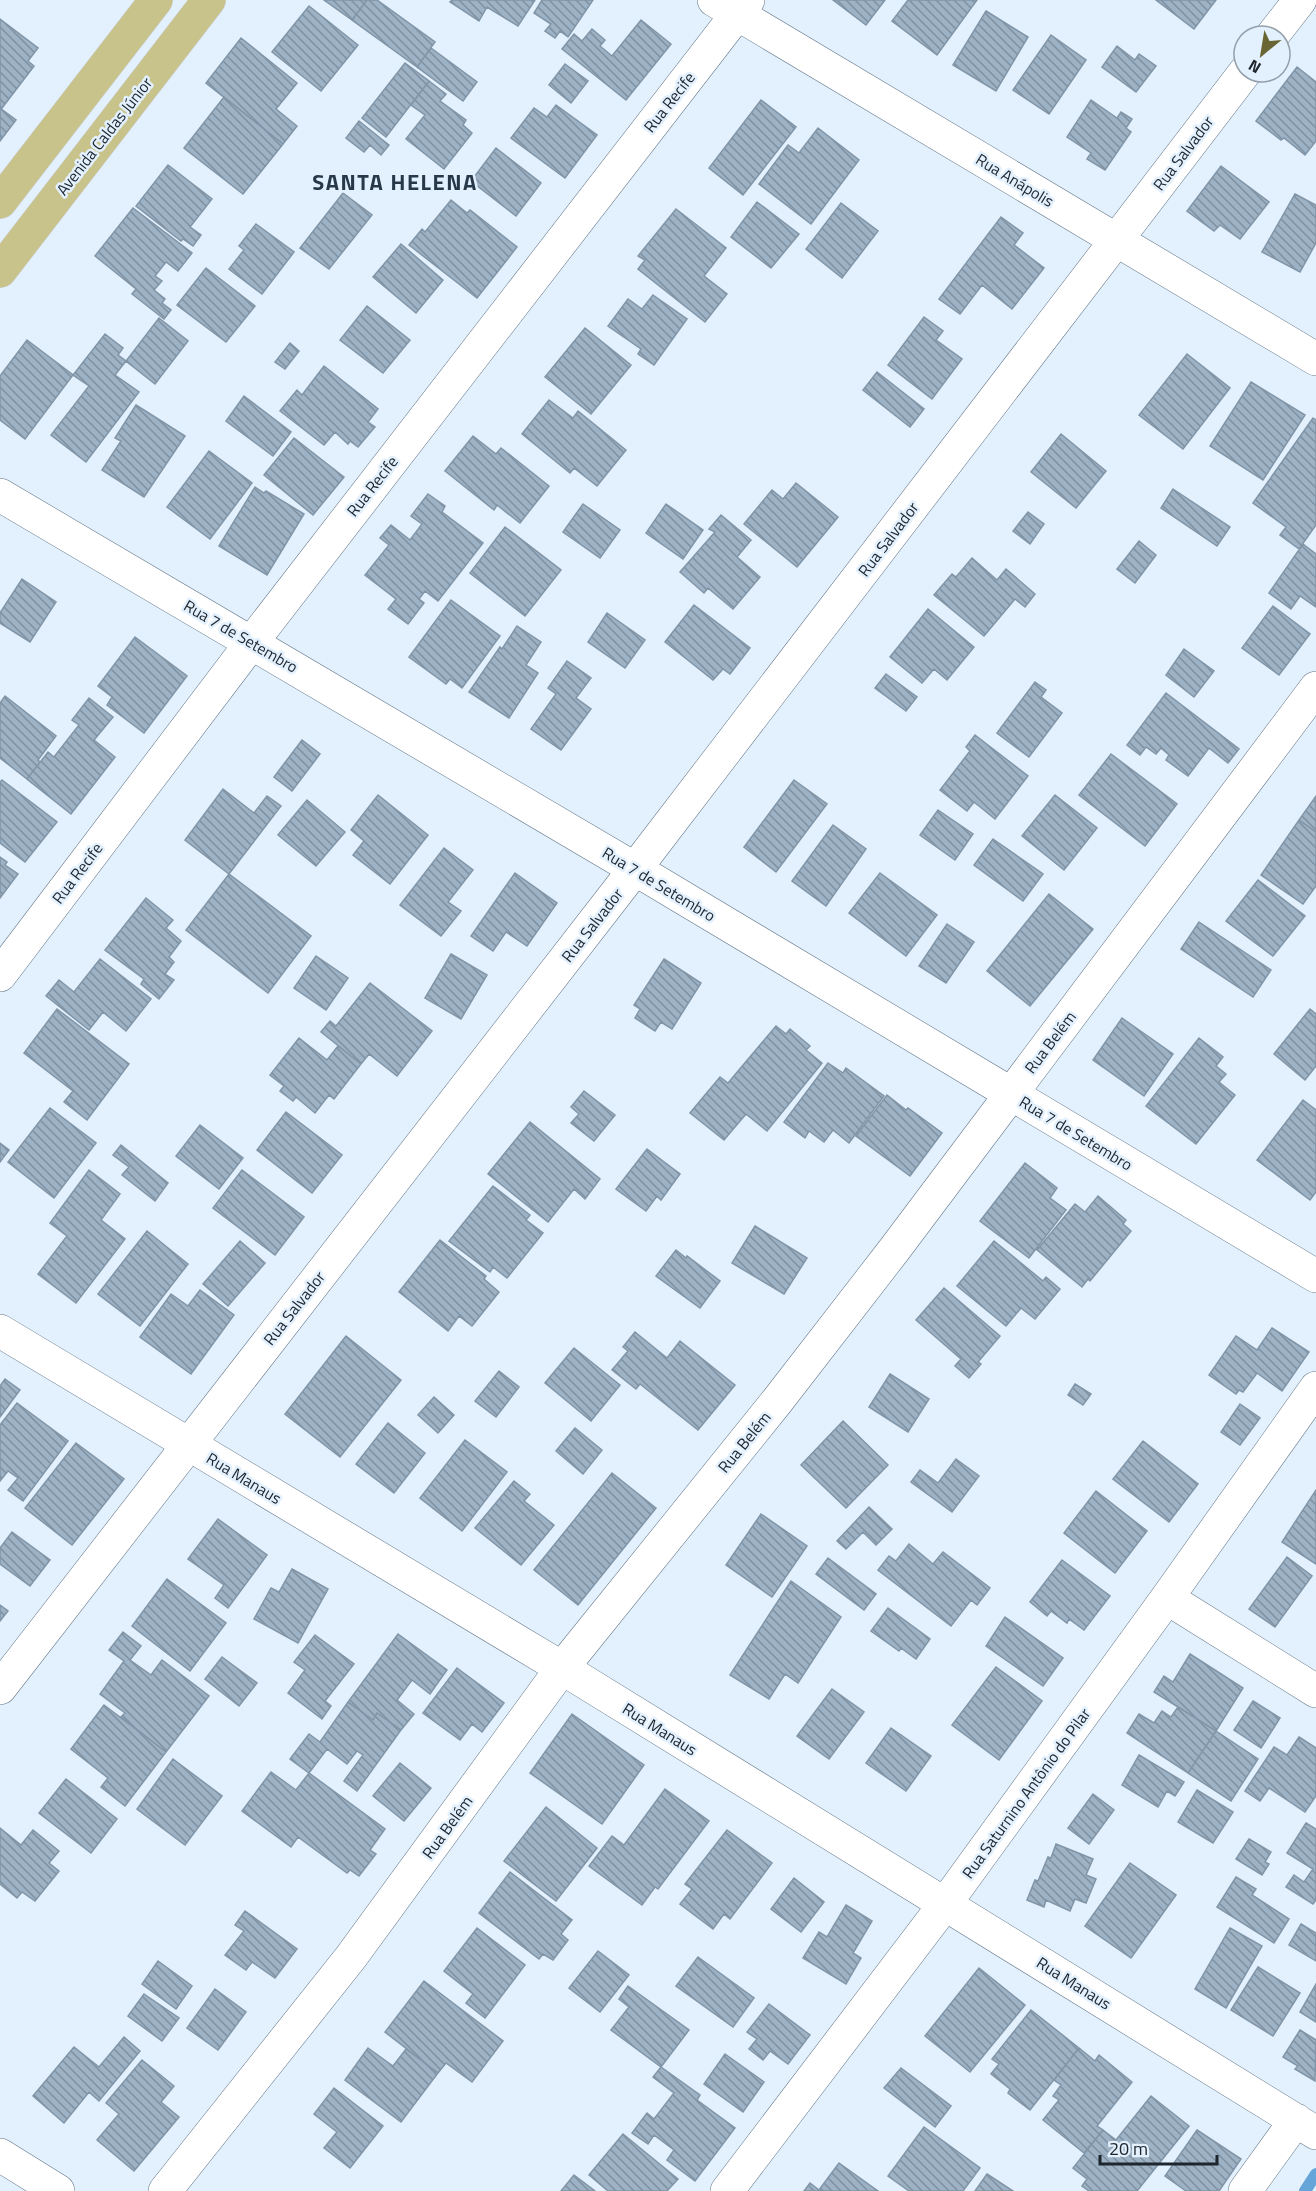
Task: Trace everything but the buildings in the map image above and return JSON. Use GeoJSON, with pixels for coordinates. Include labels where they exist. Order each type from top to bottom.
{"type":"FeatureCollection","features":[{"type":"Feature","properties":{"kind":"main road"},"geometry":{"type":"LineString","coordinates":[[0,202],[156,0]]}},
{"type":"Feature","properties":{"kind":"main road","name":"Avenida Caldas Júnior"},"geometry":{"type":"LineString","coordinates":[[0,271],[209,0]]}},
{"type":"Feature","properties":{"kind":"street"},"geometry":{"type":"LineString","coordinates":[[1281,24],[1300,0]]}},
{"type":"Feature","properties":{"kind":"street","name":"Rua Anápolis"},"geometry":{"type":"LineString","coordinates":[[733,5],[1116,240],[1316,359]]}},
{"type":"Feature","properties":{"kind":"street","name":"Rua Recife"},"geometry":{"type":"LineString","coordinates":[[0,975],[733,5]]}},
{"type":"Feature","properties":{"kind":"street","name":"Rua Salvador"},"geometry":{"type":"LineString","coordinates":[[0,1688],[635,869],[1236,84]]}},
{"type":"Feature","properties":{"kind":"street","name":"Rua 7 de Setembro"},"geometry":{"type":"LineString","coordinates":[[0,495],[635,869],[1316,1276]]}},
{"type":"Feature","properties":{"kind":"street","name":"Rua Belém"},"geometry":{"type":"LineString","coordinates":[[165,2191],[351,1957],[562,1668],[778,1400],[1012,1094],[1316,688]]}},
{"type":"Feature","properties":{"kind":"street","name":"Rua Manaus"},"geometry":{"type":"LineString","coordinates":[[0,1331],[562,1668],[1306,2126]]}},
{"type":"Feature","properties":{"kind":"street","name":"Rua Saturnino Antônio do Pilar"},"geometry":{"type":"LineString","coordinates":[[727,2191],[945,1904],[1316,1388]]}},
{"type":"Feature","properties":{"kind":"street"},"geometry":{"type":"LineString","coordinates":[[1167,1598],[1316,1691]]}},
{"type":"Feature","properties":{"kind":"street"},"geometry":{"type":"LineString","coordinates":[[1245,2191],[1306,2126]]}},
{"type":"Feature","properties":{"kind":"street"},"geometry":{"type":"LineString","coordinates":[[0,2155],[58,2191]]}},
{"type":"Feature","properties":{"kind":"waterway"},"geometry":{"type":"LineString","coordinates":[[1305,2191],[1316,2174]]}},
{"type":"Feature","properties":{"kind":"district","name":"SANTA HELENA"},"geometry":{"type":"Point","coordinates":[395,182]}}]}
